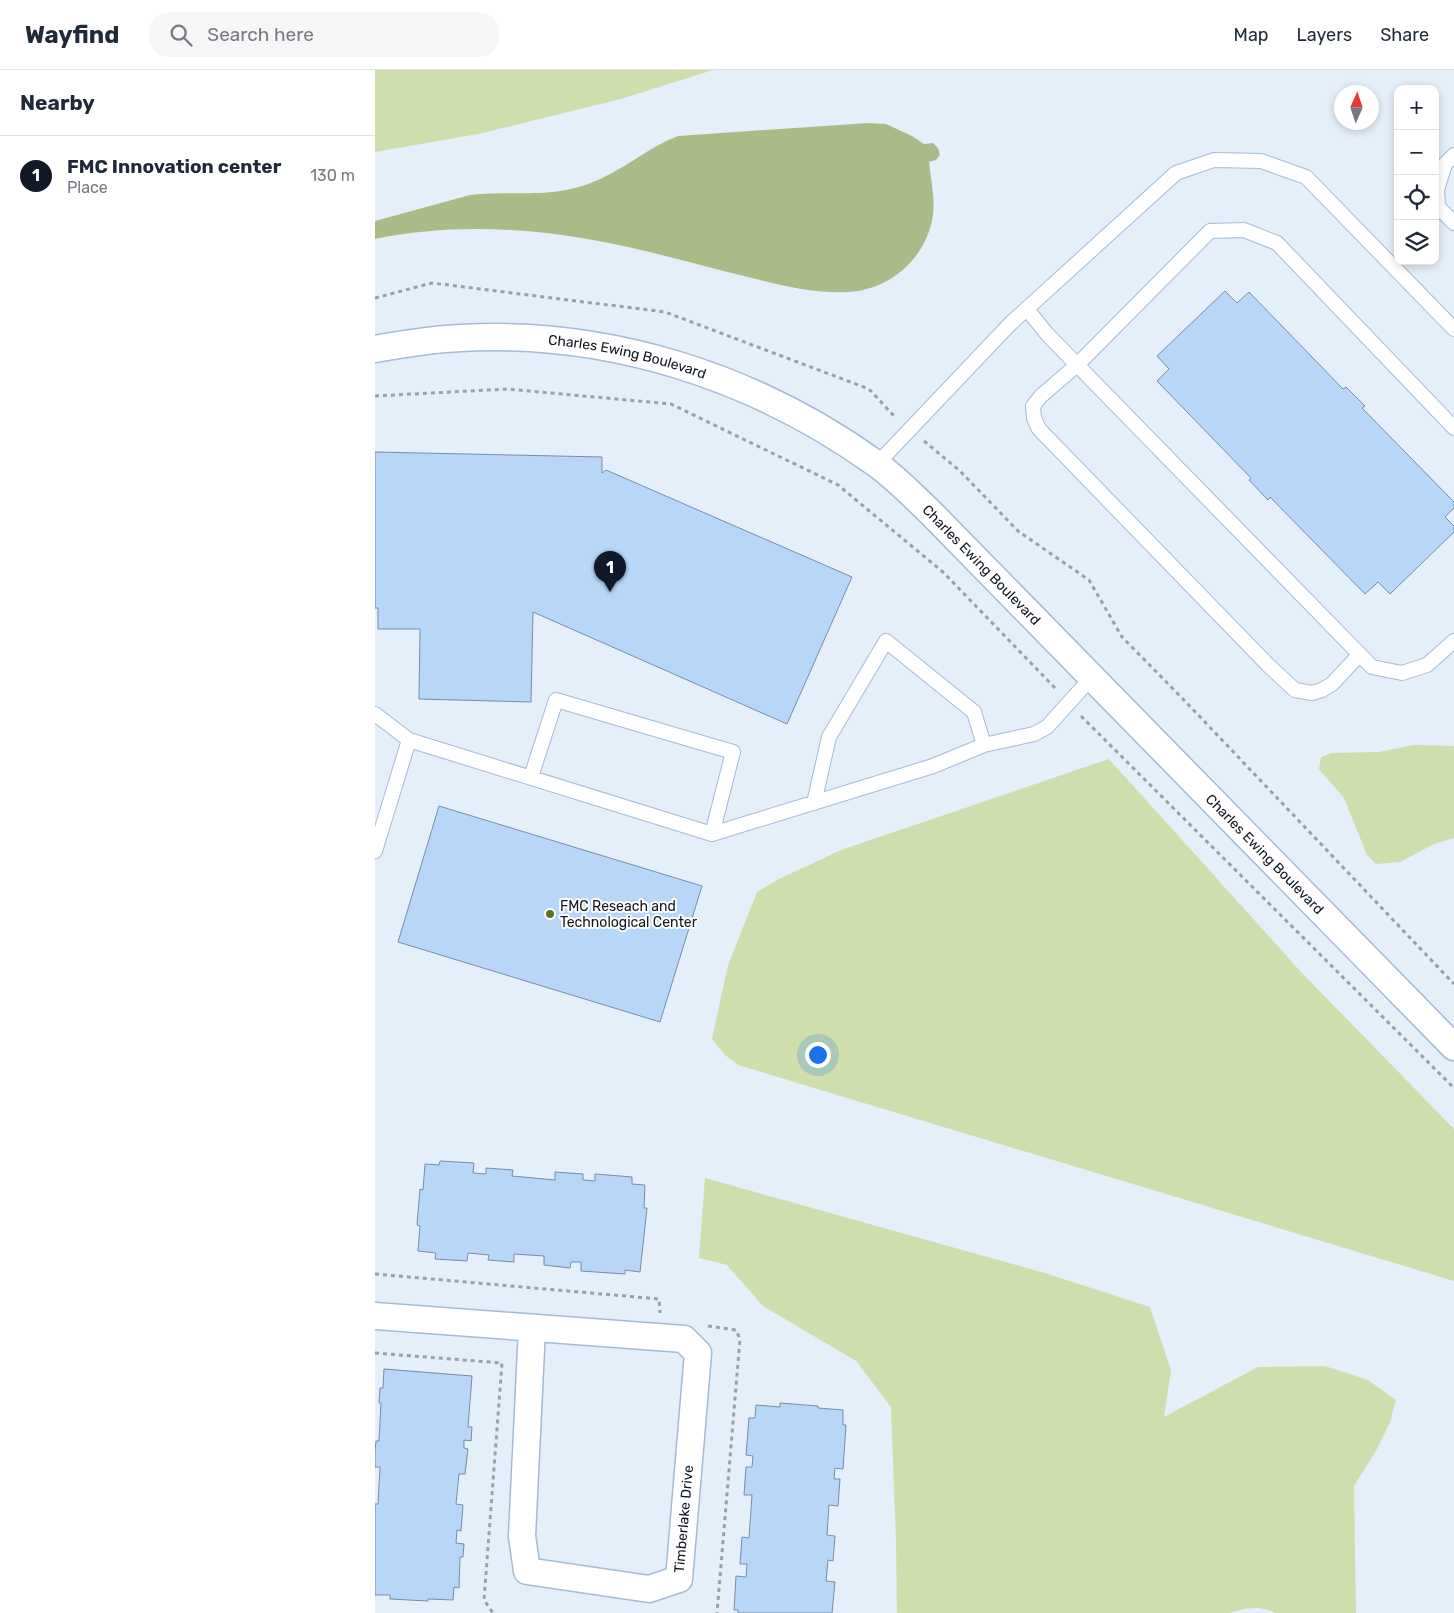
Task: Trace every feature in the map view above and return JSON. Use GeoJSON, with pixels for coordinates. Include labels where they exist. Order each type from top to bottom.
{"type":"FeatureCollection","features":[{"type":"Feature","properties":{"kind":"street","name":"Charles Ewing Boulevard"},"geometry":{"type":"LineString","coordinates":[[375,349],[460,338],[503,337],[580,342],[631,351],[697,370],[752,392],[791,410],[877,464],[929,511],[1454,1047]]}},
{"type":"Feature","properties":{"kind":"street","name":"Timberlake Drive"},"geometry":{"type":"LineString","coordinates":[[375,1316],[684,1339],[698,1353],[679,1579],[649,1589],[527,1571],[522,1536],[532,1328]]}},
{"type":"Feature","properties":{"kind":"lane"},"geometry":{"type":"LineString","coordinates":[[1454,155],[1445,164],[1437,190],[1438,207],[1454,223]]}},
{"type":"Feature","properties":{"kind":"lane"},"geometry":{"type":"LineString","coordinates":[[877,464],[1010,324],[1176,174],[1214,160],[1261,161],[1306,177],[1454,329]]}},
{"type":"Feature","properties":{"kind":"lane"},"geometry":{"type":"LineString","coordinates":[[1360,654],[1332,684],[1322,690],[1312,693],[1295,690],[1039,429],[1034,418],[1033,406],[1041,396],[1077,365],[1210,231],[1244,230],[1277,243],[1454,428]]}},
{"type":"Feature","properties":{"kind":"lane"},"geometry":{"type":"LineString","coordinates":[[1027,309],[1047,334],[1372,667],[1401,673],[1427,665],[1452,647]]}},
{"type":"Feature","properties":{"kind":"lane"},"geometry":{"type":"LineString","coordinates":[[814,803],[829,737],[886,641],[974,712],[985,745]]}},
{"type":"Feature","properties":{"kind":"lane"},"geometry":{"type":"LineString","coordinates":[[375,714],[409,740],[711,834],[933,766],[985,745],[1034,734],[1047,727],[1092,677]]}},
{"type":"Feature","properties":{"kind":"lane"},"geometry":{"type":"LineString","coordinates":[[531,777],[556,700],[733,752],[711,834]]}},
{"type":"Feature","properties":{"kind":"lane"},"geometry":{"type":"LineString","coordinates":[[375,851],[409,740]]}},
{"type":"Feature","properties":{"kind":"path"},"geometry":{"type":"LineString","coordinates":[[375,396],[507,389],[671,404],[839,485],[943,572],[1069,702],[1454,1088]]}},
{"type":"Feature","properties":{"kind":"path"},"geometry":{"type":"LineString","coordinates":[[375,1274],[659,1299],[660,1320]]}},
{"type":"Feature","properties":{"kind":"path"},"geometry":{"type":"LineString","coordinates":[[707,1326],[736,1330],[740,1339],[717,1613]]}},
{"type":"Feature","properties":{"kind":"path"},"geometry":{"type":"LineString","coordinates":[[375,1353],[501,1363],[484,1600],[493,1613]]}},
{"type":"Feature","properties":{"kind":"shaded area"},"geometry":{"type":"Polygon","coordinates":[[[375,70],[713,70],[621,99],[478,134],[375,152],[375,70]]]}},
{"type":"Feature","properties":{"kind":"shaded area"},"geometry":{"type":"Polygon","coordinates":[[[868,123],[886,124],[924,144],[933,143],[938,148],[940,155],[936,160],[929,162],[933,189],[933,215],[923,244],[915,257],[892,278],[864,290],[835,292],[795,288],[631,248],[539,232],[456,229],[402,234],[375,239],[375,221],[470,195],[550,192],[581,186],[618,170],[657,146],[678,136],[868,123]]]}},
{"type":"Feature","properties":{"kind":"shaded area"},"geometry":{"type":"Polygon","coordinates":[[[1413,745],[1454,746],[1454,838],[1434,844],[1400,862],[1376,864],[1367,855],[1344,798],[1319,769],[1321,757],[1332,753],[1379,752],[1413,745]]]}},
{"type":"Feature","properties":{"kind":"shaded area"},"geometry":{"type":"Polygon","coordinates":[[[1109,759],[1302,973],[1454,1129],[1454,1281],[738,1065],[725,1055],[712,1039],[728,965],[757,892],[777,880],[841,850],[1109,759]]]}},
{"type":"Feature","properties":{"kind":"shaded area"},"geometry":{"type":"Polygon","coordinates":[[[705,1178],[1048,1274],[1150,1307],[1171,1370],[1164,1417],[1258,1367],[1325,1366],[1368,1380],[1396,1400],[1390,1422],[1377,1449],[1354,1486],[1356,1613],[1275,1613],[1269,1610],[1252,1608],[1229,1613],[897,1613],[891,1407],[856,1361],[763,1306],[727,1265],[699,1258],[705,1178]]]}},
{"type":"Feature","properties":{"kind":"building"},"geometry":{"type":"Polygon","coordinates":[[[1225,291],[1237,303],[1249,292],[1343,389],[1346,387],[1365,406],[1362,408],[1454,502],[1454,508],[1445,517],[1454,526],[1454,532],[1390,594],[1378,582],[1365,594],[1270,497],[1268,500],[1249,480],[1251,478],[1157,381],[1169,369],[1157,356],[1225,291]]]}},
{"type":"Feature","properties":{"kind":"building"},"geometry":{"type":"Polygon","coordinates":[[[375,452],[602,457],[602,473],[606,470],[852,577],[787,724],[533,612],[531,702],[419,699],[420,629],[378,629],[378,608],[375,608],[375,452]]]}},
{"type":"Feature","properties":{"kind":"building","name":"FMC Reseach and Technological Center"},"geometry":{"type":"Polygon","coordinates":[[[439,806],[702,886],[660,1022],[398,942],[439,806]]]}},
{"type":"Feature","properties":{"kind":"building"},"geometry":{"type":"Polygon","coordinates":[[[440,1161],[474,1163],[473,1173],[486,1174],[486,1168],[513,1170],[512,1176],[555,1180],[555,1172],[583,1174],[583,1180],[595,1181],[595,1174],[632,1177],[632,1184],[645,1185],[644,1208],[647,1208],[640,1272],[625,1270],[625,1274],[581,1271],[581,1262],[571,1262],[570,1268],[544,1265],[544,1256],[514,1254],[514,1262],[488,1260],[489,1255],[468,1253],[467,1261],[435,1259],[436,1253],[418,1251],[420,1226],[417,1225],[420,1189],[423,1190],[425,1164],[439,1165],[440,1161]]]}},
{"type":"Feature","properties":{"kind":"building"},"geometry":{"type":"Polygon","coordinates":[[[384,1369],[472,1376],[468,1427],[472,1427],[471,1441],[464,1440],[464,1448],[468,1449],[465,1474],[459,1474],[456,1504],[463,1505],[461,1531],[457,1530],[456,1543],[464,1544],[463,1557],[460,1557],[459,1588],[454,1587],[453,1600],[390,1599],[390,1595],[375,1595],[375,1504],[378,1504],[380,1467],[375,1467],[375,1451],[376,1441],[379,1441],[380,1388],[383,1388],[384,1369]]]}},
{"type":"Feature","properties":{"kind":"building"},"geometry":{"type":"Polygon","coordinates":[[[780,1403],[843,1410],[843,1425],[846,1425],[843,1469],[835,1468],[834,1479],[840,1479],[838,1506],[829,1505],[827,1535],[835,1536],[833,1561],[828,1560],[826,1581],[835,1582],[832,1613],[738,1613],[738,1610],[734,1610],[736,1576],[746,1577],[747,1564],[740,1564],[742,1537],[749,1538],[752,1495],[744,1495],[746,1467],[752,1467],[753,1456],[746,1455],[749,1418],[755,1418],[756,1405],[780,1407],[780,1403]]]}},
{"type":"Feature","properties":{"kind":"place","name":"FMC Innovation center"},"geometry":{"type":"Point","coordinates":[610,592]}},
{"type":"Feature","properties":{"kind":"place","name":"FMC Reseach and Technological Center"},"geometry":{"type":"Point","coordinates":[550,914]}}]}
